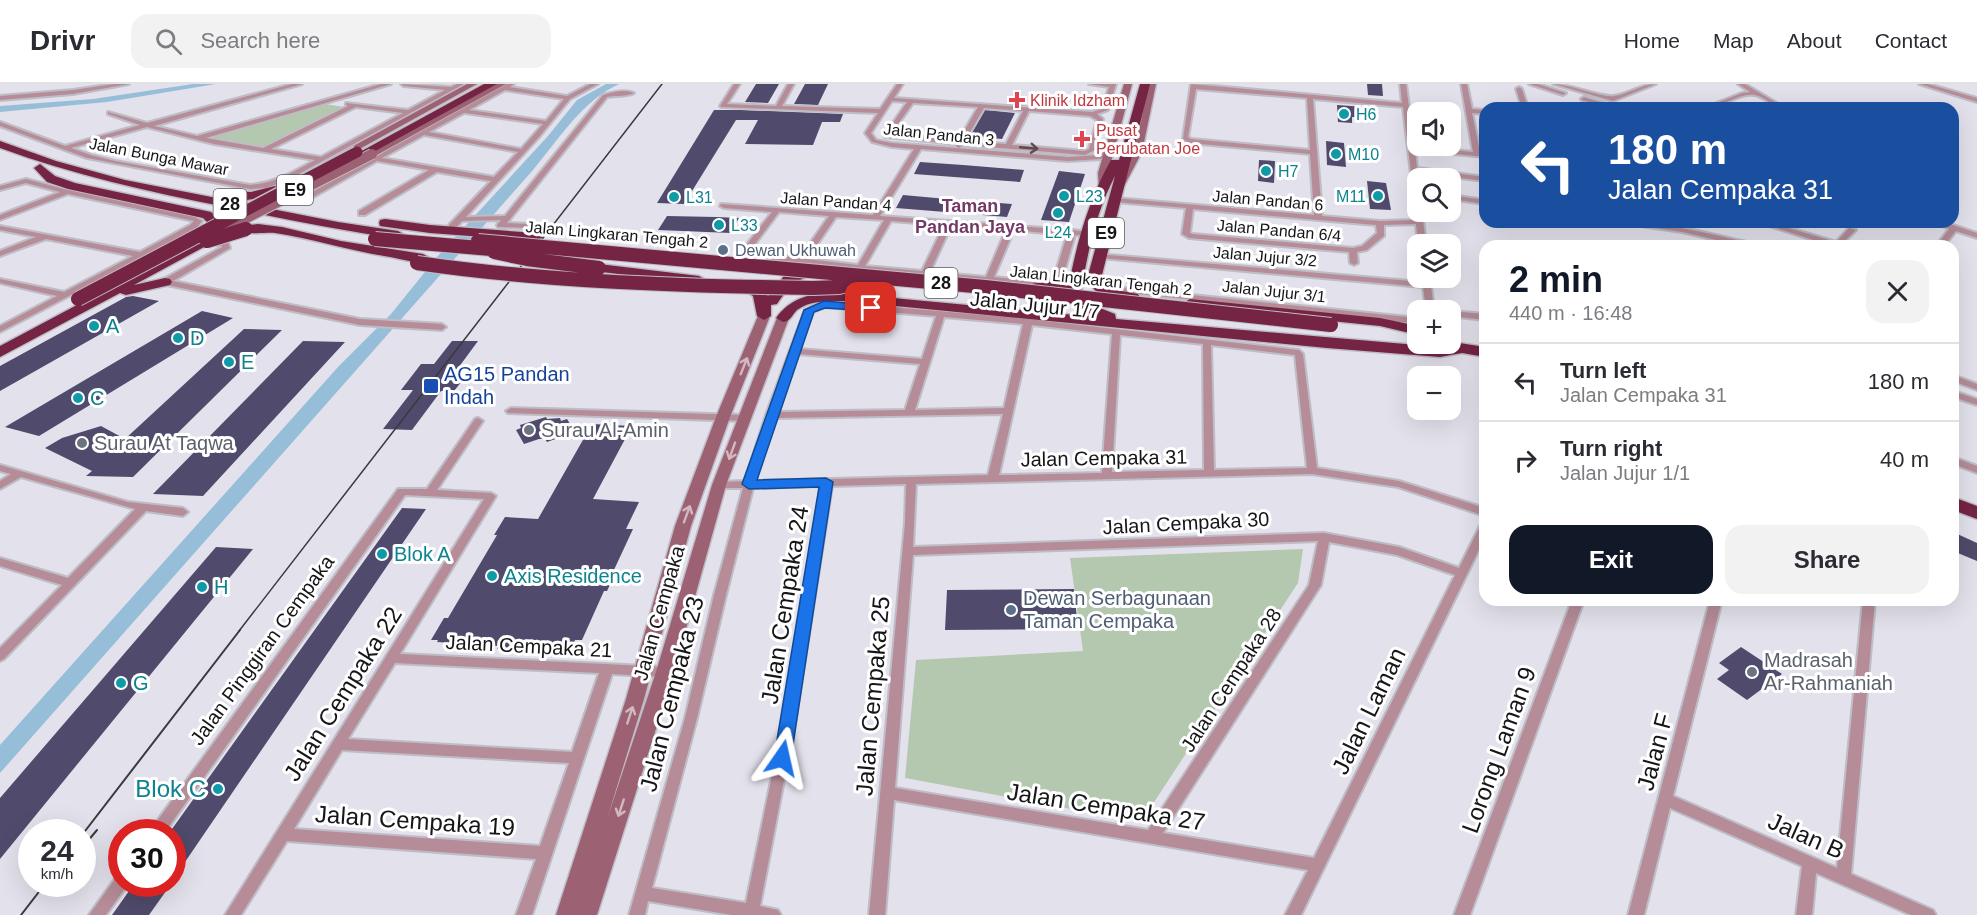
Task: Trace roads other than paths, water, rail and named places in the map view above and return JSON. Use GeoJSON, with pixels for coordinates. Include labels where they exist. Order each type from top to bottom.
{"type":"FeatureCollection","features":[{"type":"Feature","properties":{"kind":"highway","name":"E9"},"geometry":{"type":"LineString","coordinates":[[447,107],[482,84]]}},
{"type":"Feature","properties":{"kind":"highway","name":"E9"},"geometry":{"type":"LineString","coordinates":[[0,340],[29,331],[199,244],[492,84]]}},
{"type":"Feature","properties":{"kind":"highway","name":"E9"},"geometry":{"type":"LineString","coordinates":[[1076,278],[1104,188],[1111,176],[1137,84]]}},
{"type":"Feature","properties":{"kind":"highway","name":"E9"},"geometry":{"type":"LineString","coordinates":[[1094,279],[1145,84]]}},
{"type":"Feature","properties":{"kind":"highway","name":"Jalan Lingkaran Tengah 2"},"geometry":{"type":"LineString","coordinates":[[0,144],[46,166],[338,226],[411,237],[985,287],[1407,340]]}},
{"type":"Feature","properties":{"kind":"highway","name":"Jalan Lingkaran Tengah 2"},"geometry":{"type":"LineString","coordinates":[[0,153],[112,187],[375,239],[475,244],[859,275],[1331,329],[1407,332]]}},
{"type":"Feature","properties":{"kind":"highway","name":"E9"},"geometry":{"type":"LineString","coordinates":[[0,352],[29,331],[210,229],[265,200],[364,154]]}},
{"type":"Feature","properties":{"kind":"highway"},"geometry":{"type":"LineString","coordinates":[[210,229],[214,221],[211,217],[72,186],[51,179],[46,166],[95,166],[220,194],[251,196],[278,185]]}},
{"type":"Feature","properties":{"kind":"highway"},"geometry":{"type":"LineString","coordinates":[[304,194],[295,200],[294,203],[297,206],[372,222],[455,234],[475,244],[527,259],[596,271]]}},
{"type":"Feature","properties":{"kind":"highway"},"geometry":{"type":"LineString","coordinates":[[434,231],[459,224],[751,257],[821,269],[1047,288],[1063,286],[1076,278]]}},
{"type":"Feature","properties":{"kind":"highway"},"geometry":{"type":"LineString","coordinates":[[199,244],[246,229],[260,228],[497,275],[596,283],[813,288],[839,287],[859,275]]}},
{"type":"Feature","properties":{"kind":"highway"},"geometry":{"type":"LineString","coordinates":[[420,261],[632,273],[752,286],[757,288],[764,298],[764,316]]}},
{"type":"Feature","properties":{"kind":"highway"},"geometry":{"type":"LineString","coordinates":[[764,316],[781,284],[788,278],[821,269]]}},
{"type":"Feature","properties":{"kind":"highway"},"geometry":{"type":"LineString","coordinates":[[1076,278],[1074,295],[1081,303],[1102,314],[1147,327]]}},
{"type":"Feature","properties":{"kind":"highway"},"geometry":{"type":"LineString","coordinates":[[1094,279],[1099,288],[1112,294],[1380,322],[1407,330]]}},
{"type":"Feature","properties":{"kind":"highway"},"geometry":{"type":"LineString","coordinates":[[0,358],[124,291],[165,282]]}},
{"type":"Feature","properties":{"kind":"highway"},"geometry":{"type":"LineString","coordinates":[[783,318],[787,311],[799,303],[829,298],[885,301],[1147,327],[1440,352],[1464,348]]}},
{"type":"Feature","properties":{"kind":"highway"},"geometry":{"type":"LineString","coordinates":[[1461,341],[1479,343]]}},
{"type":"Feature","properties":{"kind":"highway"},"geometry":{"type":"LineString","coordinates":[[1461,348],[1479,351]]}},
{"type":"Feature","properties":{"kind":"highway"},"geometry":{"type":"LineString","coordinates":[[1959,496],[1977,503]]}},
{"type":"Feature","properties":{"kind":"highway"},"geometry":{"type":"LineString","coordinates":[[1959,506],[1977,513]]}},
{"type":"Feature","properties":{"kind":"main road"},"geometry":{"type":"LineString","coordinates":[[227,228],[304,194],[473,84]]}},
{"type":"Feature","properties":{"kind":"main road"},"geometry":{"type":"LineString","coordinates":[[1104,188],[1103,173],[1128,84]]}},
{"type":"Feature","properties":{"kind":"main road"},"geometry":{"type":"LineString","coordinates":[[1116,194],[1127,177],[1138,151],[1152,84]]}},
{"type":"Feature","properties":{"kind":"main road"},"geometry":{"type":"LineString","coordinates":[[265,200],[278,185],[364,154],[503,86]]}},
{"type":"Feature","properties":{"kind":"main road","name":"Jalan Cempaka"},"geometry":{"type":"LineString","coordinates":[[567,915],[643,671],[683,526],[723,417],[764,316]]}},
{"type":"Feature","properties":{"kind":"main road","name":"Jalan Cempaka"},"geometry":{"type":"LineString","coordinates":[[586,915],[665,672],[719,485],[783,318]]}},
{"type":"Feature","properties":{"kind":"street"},"geometry":{"type":"LineString","coordinates":[[0,98],[73,92],[126,84]]}},
{"type":"Feature","properties":{"kind":"street"},"geometry":{"type":"LineString","coordinates":[[64,148],[299,84]]}},
{"type":"Feature","properties":{"kind":"street"},"geometry":{"type":"LineString","coordinates":[[195,138],[388,84]]}},
{"type":"Feature","properties":{"kind":"street"},"geometry":{"type":"LineString","coordinates":[[404,84],[452,89]]}},
{"type":"Feature","properties":{"kind":"street"},"geometry":{"type":"LineString","coordinates":[[278,185],[321,159],[461,84]]}},
{"type":"Feature","properties":{"kind":"street"},"geometry":{"type":"LineString","coordinates":[[304,194],[323,188],[364,154],[424,133],[465,111],[503,86],[512,84]]}},
{"type":"Feature","properties":{"kind":"street"},"geometry":{"type":"LineString","coordinates":[[459,224],[568,98],[595,84]]}},
{"type":"Feature","properties":{"kind":"street"},"geometry":{"type":"LineString","coordinates":[[737,84],[723,106],[881,111]]}},
{"type":"Feature","properties":{"kind":"street"},"geometry":{"type":"LineString","coordinates":[[778,107],[791,84]]}},
{"type":"Feature","properties":{"kind":"street","name":"Jalan Pandan 3"},"geometry":{"type":"LineString","coordinates":[[900,84],[868,133],[881,143],[918,148],[1068,159],[1101,157],[1110,150]]}},
{"type":"Feature","properties":{"kind":"street"},"geometry":{"type":"LineString","coordinates":[[891,98],[1092,114],[1105,110],[1113,85],[1092,84]]}},
{"type":"Feature","properties":{"kind":"street"},"geometry":{"type":"LineString","coordinates":[[1404,84],[1407,114]]}},
{"type":"Feature","properties":{"kind":"street"},"geometry":{"type":"LineString","coordinates":[[1464,84],[1479,148]]}},
{"type":"Feature","properties":{"kind":"street"},"geometry":{"type":"LineString","coordinates":[[1532,84],[1588,102]]}},
{"type":"Feature","properties":{"kind":"street"},"geometry":{"type":"LineString","coordinates":[[1556,84],[1613,99],[1649,84]]}},
{"type":"Feature","properties":{"kind":"street"},"geometry":{"type":"LineString","coordinates":[[1741,84],[1772,102]]}},
{"type":"Feature","properties":{"kind":"street"},"geometry":{"type":"LineString","coordinates":[[1922,84],[1977,100]]}},
{"type":"Feature","properties":{"kind":"street"},"geometry":{"type":"LineString","coordinates":[[1938,84],[1977,96]]}},
{"type":"Feature","properties":{"kind":"street"},"geometry":{"type":"LineString","coordinates":[[503,86],[568,98]]}},
{"type":"Feature","properties":{"kind":"street"},"geometry":{"type":"LineString","coordinates":[[1313,152],[1189,141],[1185,138],[1194,86],[1406,105]]}},
{"type":"Feature","properties":{"kind":"street"},"geometry":{"type":"LineString","coordinates":[[1519,88],[1524,102]]}},
{"type":"Feature","properties":{"kind":"street"},"geometry":{"type":"LineString","coordinates":[[528,226],[501,225],[501,218],[605,96],[615,93],[631,93]]}},
{"type":"Feature","properties":{"kind":"street"},"geometry":{"type":"LineString","coordinates":[[1722,102],[1744,93],[1757,93]]}},
{"type":"Feature","properties":{"kind":"street"},"geometry":{"type":"LineString","coordinates":[[1310,97],[1318,218]]}},
{"type":"Feature","properties":{"kind":"street"},"geometry":{"type":"LineString","coordinates":[[910,99],[886,136],[1090,152],[1100,119],[1092,114]]}},
{"type":"Feature","properties":{"kind":"street"},"geometry":{"type":"LineString","coordinates":[[327,100],[408,112]]}},
{"type":"Feature","properties":{"kind":"street"},"geometry":{"type":"LineString","coordinates":[[264,150],[355,105]]}},
{"type":"Feature","properties":{"kind":"street"},"geometry":{"type":"LineString","coordinates":[[957,150],[983,105]]}},
{"type":"Feature","properties":{"kind":"street"},"geometry":{"type":"LineString","coordinates":[[1008,146],[1027,108]]}},
{"type":"Feature","properties":{"kind":"street"},"geometry":{"type":"LineString","coordinates":[[465,111],[548,123]]}},
{"type":"Feature","properties":{"kind":"street"},"geometry":{"type":"LineString","coordinates":[[1469,111],[1479,112]]}},
{"type":"Feature","properties":{"kind":"street"},"geometry":{"type":"LineString","coordinates":[[110,113],[144,126],[195,138],[321,159]]}},
{"type":"Feature","properties":{"kind":"street","name":"Jalan Bunga Mawar"},"geometry":{"type":"LineString","coordinates":[[0,124],[64,148],[116,163],[250,187],[278,185]]}},
{"type":"Feature","properties":{"kind":"street"},"geometry":{"type":"LineString","coordinates":[[424,133],[523,151]]}},
{"type":"Feature","properties":{"kind":"street"},"geometry":{"type":"LineString","coordinates":[[876,217],[918,148]]}},
{"type":"Feature","properties":{"kind":"street"},"geometry":{"type":"LineString","coordinates":[[1461,153],[1479,155]]}},
{"type":"Feature","properties":{"kind":"street"},"geometry":{"type":"LineString","coordinates":[[364,154],[497,180]]}},
{"type":"Feature","properties":{"kind":"street","name":"Jalan Pandan 3"},"geometry":{"type":"LineString","coordinates":[[1068,159],[1094,166],[1103,173]]}},
{"type":"Feature","properties":{"kind":"street"},"geometry":{"type":"LineString","coordinates":[[362,213],[436,169]]}},
{"type":"Feature","properties":{"kind":"street"},"geometry":{"type":"LineString","coordinates":[[1461,176],[1479,178]]}},
{"type":"Feature","properties":{"kind":"street"},"geometry":{"type":"LineString","coordinates":[[0,188],[26,181],[67,192],[197,215],[197,224],[179,235],[0,329]]}},
{"type":"Feature","properties":{"kind":"street"},"geometry":{"type":"LineString","coordinates":[[278,185],[323,188]]}},
{"type":"Feature","properties":{"kind":"street"},"geometry":{"type":"LineString","coordinates":[[0,218],[67,192]]}},
{"type":"Feature","properties":{"kind":"street","name":"Jalan Pandan 6"},"geometry":{"type":"LineString","coordinates":[[1116,194],[1190,207],[1380,223],[1420,222]]}},
{"type":"Feature","properties":{"kind":"street"},"geometry":{"type":"LineString","coordinates":[[1461,199],[1479,201]]}},
{"type":"Feature","properties":{"kind":"street","name":"Jalan Pandan 4"},"geometry":{"type":"LineString","coordinates":[[724,206],[1089,234]]}},
{"type":"Feature","properties":{"kind":"street","name":"Jalan Pandan 6/4"},"geometry":{"type":"LineString","coordinates":[[1190,207],[1186,234],[1192,236],[1353,250],[1374,242],[1381,234],[1380,223]]}},
{"type":"Feature","properties":{"kind":"street"},"geometry":{"type":"LineString","coordinates":[[777,210],[761,231],[751,257],[802,261],[859,275],[925,274],[1042,284],[1058,280],[1072,232]]}},
{"type":"Feature","properties":{"kind":"street"},"geometry":{"type":"LineString","coordinates":[[802,261],[834,214]]}},
{"type":"Feature","properties":{"kind":"street"},"geometry":{"type":"LineString","coordinates":[[459,224],[501,218]]}},
{"type":"Feature","properties":{"kind":"street"},"geometry":{"type":"LineString","coordinates":[[859,275],[889,218]]}},
{"type":"Feature","properties":{"kind":"street"},"geometry":{"type":"LineString","coordinates":[[1420,222],[1421,234]]}},
{"type":"Feature","properties":{"kind":"street"},"geometry":{"type":"LineString","coordinates":[[925,274],[949,223]]}},
{"type":"Feature","properties":{"kind":"street"},"geometry":{"type":"LineString","coordinates":[[0,228],[141,255]]}},
{"type":"Feature","properties":{"kind":"street"},"geometry":{"type":"LineString","coordinates":[[989,279],[1011,228]]}},
{"type":"Feature","properties":{"kind":"street"},"geometry":{"type":"LineString","coordinates":[[1689,228],[1730,240]]}},
{"type":"Feature","properties":{"kind":"street"},"geometry":{"type":"LineString","coordinates":[[1781,228],[1819,240]]}},
{"type":"Feature","properties":{"kind":"street"},"geometry":{"type":"LineString","coordinates":[[1945,240],[1954,228],[1977,236]]}},
{"type":"Feature","properties":{"kind":"street"},"geometry":{"type":"LineString","coordinates":[[1842,240],[1851,230]]}},
{"type":"Feature","properties":{"kind":"street"},"geometry":{"type":"LineString","coordinates":[[165,282],[226,248],[225,244],[179,235]]}},
{"type":"Feature","properties":{"kind":"street"},"geometry":{"type":"LineString","coordinates":[[0,254],[44,237]]}},
{"type":"Feature","properties":{"kind":"street"},"geometry":{"type":"LineString","coordinates":[[1353,250],[1354,263]]}},
{"type":"Feature","properties":{"kind":"street","name":"Jalan Jujur 3/2"},"geometry":{"type":"LineString","coordinates":[[1101,256],[1407,280]]}},
{"type":"Feature","properties":{"kind":"street","name":"Jalan Jujur 3/1"},"geometry":{"type":"LineString","coordinates":[[1094,279],[1121,290],[1407,320]]}},
{"type":"Feature","properties":{"kind":"street"},"geometry":{"type":"LineString","coordinates":[[0,281],[66,295]]}},
{"type":"Feature","properties":{"kind":"street"},"geometry":{"type":"LineString","coordinates":[[165,282],[369,323],[442,327]]}},
{"type":"Feature","properties":{"kind":"street","name":"Jalan Jujur 1/7"},"geometry":{"type":"LineString","coordinates":[[824,304],[1028,322],[1287,350],[1299,354],[1312,471]]}},
{"type":"Feature","properties":{"kind":"street","name":"Jalan Cempaka 23"},"geometry":{"type":"LineString","coordinates":[[637,915],[691,718],[749,484],[809,310],[824,304]]}},
{"type":"Feature","properties":{"kind":"street"},"geometry":{"type":"LineString","coordinates":[[909,413],[941,314]]}},
{"type":"Feature","properties":{"kind":"street"},"geometry":{"type":"LineString","coordinates":[[1461,314],[1479,316]]}},
{"type":"Feature","properties":{"kind":"street"},"geometry":{"type":"LineString","coordinates":[[993,478],[1028,322]]}},
{"type":"Feature","properties":{"kind":"street"},"geometry":{"type":"LineString","coordinates":[[1107,476],[1116,332]]}},
{"type":"Feature","properties":{"kind":"street"},"geometry":{"type":"LineString","coordinates":[[1207,342],[1209,473]]}},
{"type":"Feature","properties":{"kind":"street"},"geometry":{"type":"LineString","coordinates":[[795,351],[926,362]]}},
{"type":"Feature","properties":{"kind":"street"},"geometry":{"type":"LineString","coordinates":[[1959,380],[1977,387]]}},
{"type":"Feature","properties":{"kind":"street"},"geometry":{"type":"LineString","coordinates":[[1959,396],[1977,402]]}},
{"type":"Feature","properties":{"kind":"street"},"geometry":{"type":"LineString","coordinates":[[511,411],[744,418]]}},
{"type":"Feature","properties":{"kind":"street"},"geometry":{"type":"LineString","coordinates":[[771,415],[1007,411]]}},
{"type":"Feature","properties":{"kind":"street"},"geometry":{"type":"LineString","coordinates":[[430,492],[478,421]]}},
{"type":"Feature","properties":{"kind":"street"},"geometry":{"type":"LineString","coordinates":[[1959,462],[1977,470]]}},
{"type":"Feature","properties":{"kind":"street"},"geometry":{"type":"LineString","coordinates":[[0,468],[119,502],[183,512]]}},
{"type":"Feature","properties":{"kind":"street","name":"Jalan Cempaka 31"},"geometry":{"type":"LineString","coordinates":[[719,485],[1312,471],[1399,484],[1479,510]]}},
{"type":"Feature","properties":{"kind":"street"},"geometry":{"type":"LineString","coordinates":[[0,486],[19,474]]}},
{"type":"Feature","properties":{"kind":"street","name":"Jalan Cempaka 25"},"geometry":{"type":"LineString","coordinates":[[877,915],[908,551],[911,480]]}},
{"type":"Feature","properties":{"kind":"street","name":"Jalan Cempaka 24"},"geometry":{"type":"LineString","coordinates":[[752,911],[790,717],[826,482]]}},
{"type":"Feature","properties":{"kind":"street","name":"Jalan Pinggiran Cempaka"},"geometry":{"type":"LineString","coordinates":[[166,819],[402,491],[430,492]]}},
{"type":"Feature","properties":{"kind":"street","name":"Jalan Cempaka 22"},"geometry":{"type":"LineString","coordinates":[[233,915],[491,496],[430,492]]}},
{"type":"Feature","properties":{"kind":"street"},"geometry":{"type":"LineString","coordinates":[[0,656],[144,507]]}},
{"type":"Feature","properties":{"kind":"street","name":"Jalan Cempaka 30"},"geometry":{"type":"LineString","coordinates":[[908,551],[1324,537],[1399,551],[1461,573]]}},
{"type":"Feature","properties":{"kind":"street","name":"Jalan Cempaka 28"},"geometry":{"type":"LineString","coordinates":[[1152,837],[1315,585],[1324,537]]}},
{"type":"Feature","properties":{"kind":"street","name":"Jalan Laman"},"geometry":{"type":"LineString","coordinates":[[1293,915],[1479,538]]}},
{"type":"Feature","properties":{"kind":"street"},"geometry":{"type":"LineString","coordinates":[[0,562],[70,583]]}},
{"type":"Feature","properties":{"kind":"street","name":"Lorong Laman 9"},"geometry":{"type":"LineString","coordinates":[[1462,915],[1576,606]]}},
{"type":"Feature","properties":{"kind":"street","name":"Jalan F"},"geometry":{"type":"LineString","coordinates":[[1636,915],[1714,606]]}},
{"type":"Feature","properties":{"kind":"street"},"geometry":{"type":"LineString","coordinates":[[1843,878],[1868,606]]}},
{"type":"Feature","properties":{"kind":"street","name":"Jalan Cempaka 21"},"geometry":{"type":"LineString","coordinates":[[391,658],[665,672]]}},
{"type":"Feature","properties":{"kind":"street"},"geometry":{"type":"LineString","coordinates":[[524,915],[607,669]]}},
{"type":"Feature","properties":{"kind":"street"},"geometry":{"type":"LineString","coordinates":[[339,744],[577,758]]}},
{"type":"Feature","properties":{"kind":"street","name":"Jalan Cempaka 27"},"geometry":{"type":"LineString","coordinates":[[888,793],[1317,865]]}},
{"type":"Feature","properties":{"kind":"street","name":"Jalan B"},"geometry":{"type":"LineString","coordinates":[[1665,799],[1928,915]]}},
{"type":"Feature","properties":{"kind":"street","name":"Jalan Cempaka 19"},"geometry":{"type":"LineString","coordinates":[[283,834],[545,853]]}},
{"type":"Feature","properties":{"kind":"street"},"geometry":{"type":"LineString","coordinates":[[1803,915],[1810,863]]}},
{"type":"Feature","properties":{"kind":"street"},"geometry":{"type":"LineString","coordinates":[[643,892],[773,915]]}},
{"type":"Feature","properties":{"kind":"street"},"geometry":{"type":"LineString","coordinates":[[97,915],[110,897]]}},
{"type":"Feature","properties":{"kind":"water"},"geometry":{"type":"Polygon","coordinates":[[[193,84],[216,84],[107,102],[0,112],[0,106],[93,99],[193,84]]]}},
{"type":"Feature","properties":{"kind":"water"},"geometry":{"type":"Polygon","coordinates":[[[606,84],[619,84],[594,100],[572,122],[533,170],[0,773],[0,745],[338,367],[391,314],[437,257],[548,136],[577,100],[606,84]]]}},
{"type":"Feature","properties":{"kind":"tram line"},"geometry":{"type":"LineString","coordinates":[[239,631],[662,84]]}},
{"type":"Feature","properties":{"kind":"tram line"},"geometry":{"type":"LineString","coordinates":[[94,819],[240,630]]}},
{"type":"Feature","properties":{"kind":"tram line"},"geometry":{"type":"LineString","coordinates":[[21,915],[35,897]]}},
{"type":"Feature","properties":{"kind":"place","name":"Klinik Idzham"},"geometry":{"type":"Point","coordinates":[1017,100]}},
{"type":"Feature","properties":{"kind":"place","name":"H6"},"geometry":{"type":"Point","coordinates":[1344,114]}},
{"type":"Feature","properties":{"kind":"place","name":"Pusat Perubatan Joe"},"geometry":{"type":"Point","coordinates":[1082,139]}},
{"type":"Feature","properties":{"kind":"place","name":"M10"},"geometry":{"type":"Point","coordinates":[1336,154]}},
{"type":"Feature","properties":{"kind":"place","name":"H7"},"geometry":{"type":"Point","coordinates":[1266,171]}},
{"type":"Feature","properties":{"kind":"place","name":"L23"},"geometry":{"type":"Point","coordinates":[1064,196]}},
{"type":"Feature","properties":{"kind":"place","name":"M11"},"geometry":{"type":"Point","coordinates":[1378,196]}},
{"type":"Feature","properties":{"kind":"place","name":"L31"},"geometry":{"type":"Point","coordinates":[674,197]}},
{"type":"Feature","properties":{"kind":"place","name":"L24"},"geometry":{"type":"Point","coordinates":[1058,213]}},
{"type":"Feature","properties":{"kind":"place","name":"L33"},"geometry":{"type":"Point","coordinates":[719,225]}},
{"type":"Feature","properties":{"kind":"place","name":"Dewan Ukhuwah"},"geometry":{"type":"Point","coordinates":[723,250]}},
{"type":"Feature","properties":{"kind":"place","name":"A"},"geometry":{"type":"Point","coordinates":[94,326]}},
{"type":"Feature","properties":{"kind":"place","name":"D"},"geometry":{"type":"Point","coordinates":[178,338]}},
{"type":"Feature","properties":{"kind":"place","name":"E"},"geometry":{"type":"Point","coordinates":[229,362]}},
{"type":"Feature","properties":{"kind":"place","name":"AG15 Pandan Indah"},"geometry":{"type":"Point","coordinates":[431,386]}},
{"type":"Feature","properties":{"kind":"place","name":"C"},"geometry":{"type":"Point","coordinates":[78,398]}},
{"type":"Feature","properties":{"kind":"place","name":"Surau Al-Amin"},"geometry":{"type":"Point","coordinates":[529,430]}},
{"type":"Feature","properties":{"kind":"place","name":"Surau At Taqwa"},"geometry":{"type":"Point","coordinates":[82,443]}},
{"type":"Feature","properties":{"kind":"place","name":"Blok A"},"geometry":{"type":"Point","coordinates":[382,554]}},
{"type":"Feature","properties":{"kind":"place","name":"Axis Residence"},"geometry":{"type":"Point","coordinates":[492,576]}},
{"type":"Feature","properties":{"kind":"place","name":"H"},"geometry":{"type":"Point","coordinates":[202,587]}},
{"type":"Feature","properties":{"kind":"place","name":"Dewan Serbagunaan Taman Cempaka"},"geometry":{"type":"Point","coordinates":[1011,610]}},
{"type":"Feature","properties":{"kind":"place","name":"Madrasah Ar-Rahmaniah"},"geometry":{"type":"Point","coordinates":[1752,672]}},
{"type":"Feature","properties":{"kind":"place","name":"G"},"geometry":{"type":"Point","coordinates":[121,683]}},
{"type":"Feature","properties":{"kind":"place","name":"Blok C"},"geometry":{"type":"Point","coordinates":[218,789]}},
{"type":"Feature","properties":{"kind":"district","name":"Taman Pandan Jaya"},"geometry":{"type":"Point","coordinates":[970,216]}}]}
